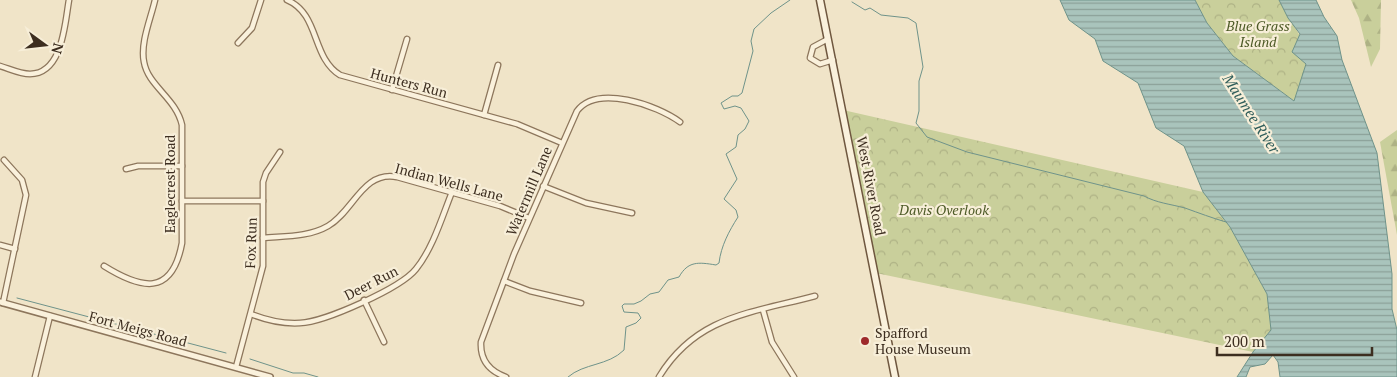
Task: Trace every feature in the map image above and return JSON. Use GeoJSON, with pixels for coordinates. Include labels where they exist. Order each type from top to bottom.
{"type":"FeatureCollection","features":[{"type":"Feature","properties":{"kind":"main road","name":"West River Road"},"geometry":{"type":"LineString","coordinates":[[820,0],[895,377]]}},
{"type":"Feature","properties":{"kind":"street"},"geometry":{"type":"LineString","coordinates":[[0,66],[30,74],[48,66],[57,53],[69,0]]}},
{"type":"Feature","properties":{"kind":"street","name":"Eaglecrest Road"},"geometry":{"type":"LineString","coordinates":[[104,266],[128,280],[153,284],[168,277],[173,271],[179,255],[182,201],[180,117],[173,103],[150,76],[144,62],[144,46],[155,0]]}},
{"type":"Feature","properties":{"kind":"street"},"geometry":{"type":"LineString","coordinates":[[238,44],[252,28],[261,0]]}},
{"type":"Feature","properties":{"kind":"street","name":"Hunters Run"},"geometry":{"type":"LineString","coordinates":[[287,0],[306,14],[326,61],[333,70],[347,78],[517,124],[562,143]]}},
{"type":"Feature","properties":{"kind":"street"},"geometry":{"type":"LineString","coordinates":[[392,90],[407,39]]}},
{"type":"Feature","properties":{"kind":"street"},"geometry":{"type":"LineString","coordinates":[[828,39],[813,47],[810,58],[820,64],[833,60]]}},
{"type":"Feature","properties":{"kind":"street"},"geometry":{"type":"LineString","coordinates":[[484,115],[498,65]]}},
{"type":"Feature","properties":{"kind":"street","name":"Watermill Lane"},"geometry":{"type":"LineString","coordinates":[[506,377],[496,373],[487,365],[481,346],[529,218],[579,108],[589,100],[604,97],[631,102],[668,113],[680,122]]}},
{"type":"Feature","properties":{"kind":"street","name":"Fox Run"},"geometry":{"type":"LineString","coordinates":[[236,367],[263,266],[263,202],[266,173],[280,152]]}},
{"type":"Feature","properties":{"kind":"street"},"geometry":{"type":"LineString","coordinates":[[1,303],[26,203],[26,191],[22,180],[4,160]]}},
{"type":"Feature","properties":{"kind":"street"},"geometry":{"type":"LineString","coordinates":[[126,169],[138,166],[182,166]]}},
{"type":"Feature","properties":{"kind":"street","name":"Indian Wells Lane"},"geometry":{"type":"LineString","coordinates":[[263,238],[303,234],[325,228],[344,214],[366,186],[380,177],[392,176],[500,206],[529,218]]}},
{"type":"Feature","properties":{"kind":"street"},"geometry":{"type":"LineString","coordinates":[[543,186],[586,203],[632,213]]}},
{"type":"Feature","properties":{"kind":"street","name":"Deer Run"},"geometry":{"type":"LineString","coordinates":[[251,314],[280,322],[298,324],[328,317],[402,281],[415,270],[433,236],[452,192]]}},
{"type":"Feature","properties":{"kind":"street"},"geometry":{"type":"LineString","coordinates":[[182,201],[263,202]]}},
{"type":"Feature","properties":{"kind":"street"},"geometry":{"type":"LineString","coordinates":[[0,245],[15,249]]}},
{"type":"Feature","properties":{"kind":"street"},"geometry":{"type":"LineString","coordinates":[[504,281],[538,293],[581,303]]}},
{"type":"Feature","properties":{"kind":"street"},"geometry":{"type":"LineString","coordinates":[[659,377],[680,349],[698,334],[719,322],[815,296]]}},
{"type":"Feature","properties":{"kind":"street"},"geometry":{"type":"LineString","coordinates":[[364,300],[384,342]]}},
{"type":"Feature","properties":{"kind":"street","name":"Fort Meigs Road"},"geometry":{"type":"LineString","coordinates":[[1,303],[270,377]]}},
{"type":"Feature","properties":{"kind":"street"},"geometry":{"type":"LineString","coordinates":[[763,310],[772,342],[793,377]]}},
{"type":"Feature","properties":{"kind":"street"},"geometry":{"type":"LineString","coordinates":[[35,377],[50,316]]}},
{"type":"Feature","properties":{"kind":"green space","name":"Blue Grass Island"},"geometry":{"type":"Polygon","coordinates":[[[1195,0],[1279,0],[1301,38],[1306,55],[1304,73],[1294,101],[1233,56],[1207,23],[1195,0]]]}},
{"type":"Feature","properties":{"kind":"green space"},"geometry":{"type":"Polygon","coordinates":[[[1351,0],[1381,0],[1380,49],[1371,67],[1359,18],[1351,0]]]}},
{"type":"Feature","properties":{"kind":"green space","name":"Davis Overlook"},"geometry":{"type":"Polygon","coordinates":[[[843,110],[1203,192],[1230,227],[1267,294],[1272,330],[1253,352],[876,273],[843,110]]]}},
{"type":"Feature","properties":{"kind":"green space"},"geometry":{"type":"Polygon","coordinates":[[[1397,130],[1397,235],[1380,142],[1397,130]]]}},
{"type":"Feature","properties":{"kind":"water","name":"Maumee River"},"geometry":{"type":"Polygon","coordinates":[[[1060,0],[1195,0],[1207,23],[1233,56],[1294,101],[1306,64],[1292,52],[1300,34],[1288,18],[1279,0],[1316,0],[1324,17],[1337,36],[1342,60],[1377,153],[1392,274],[1392,309],[1397,330],[1397,377],[1280,377],[1278,362],[1273,355],[1265,364],[1250,367],[1246,377],[1237,377],[1253,352],[1271,330],[1267,294],[1230,227],[1203,192],[1184,146],[1156,128],[1138,83],[1103,61],[1095,39],[1069,20],[1060,0]]]}},
{"type":"Feature","properties":{"kind":"waterway"},"geometry":{"type":"LineString","coordinates":[[568,377],[581,369],[611,359],[624,350],[626,327],[636,323],[641,318],[638,313],[624,312],[622,306],[624,304],[634,304],[650,294],[659,292],[668,280],[679,277],[690,265],[699,263],[716,265],[719,263],[726,239],[738,217],[736,210],[724,199],[737,179],[726,154],[736,147],[738,135],[745,129],[749,121],[741,108],[735,106],[724,109],[721,103],[732,96],[738,96],[742,93],[753,51],[751,41],[754,29],[771,13],[790,0]]}},
{"type":"Feature","properties":{"kind":"waterway"},"geometry":{"type":"LineString","coordinates":[[852,2],[865,10],[870,8],[881,15],[908,18],[916,23],[923,67],[919,81],[919,111],[916,123],[927,137],[967,152],[1144,196],[1226,222]]}},
{"type":"Feature","properties":{"kind":"waterway"},"geometry":{"type":"LineString","coordinates":[[17,298],[226,353]]}},
{"type":"Feature","properties":{"kind":"waterway"},"geometry":{"type":"LineString","coordinates":[[250,359],[293,373],[304,373],[318,377]]}},
{"type":"Feature","properties":{"kind":"place","name":"Spafford House Museum"},"geometry":{"type":"Point","coordinates":[865,341]}}]}
